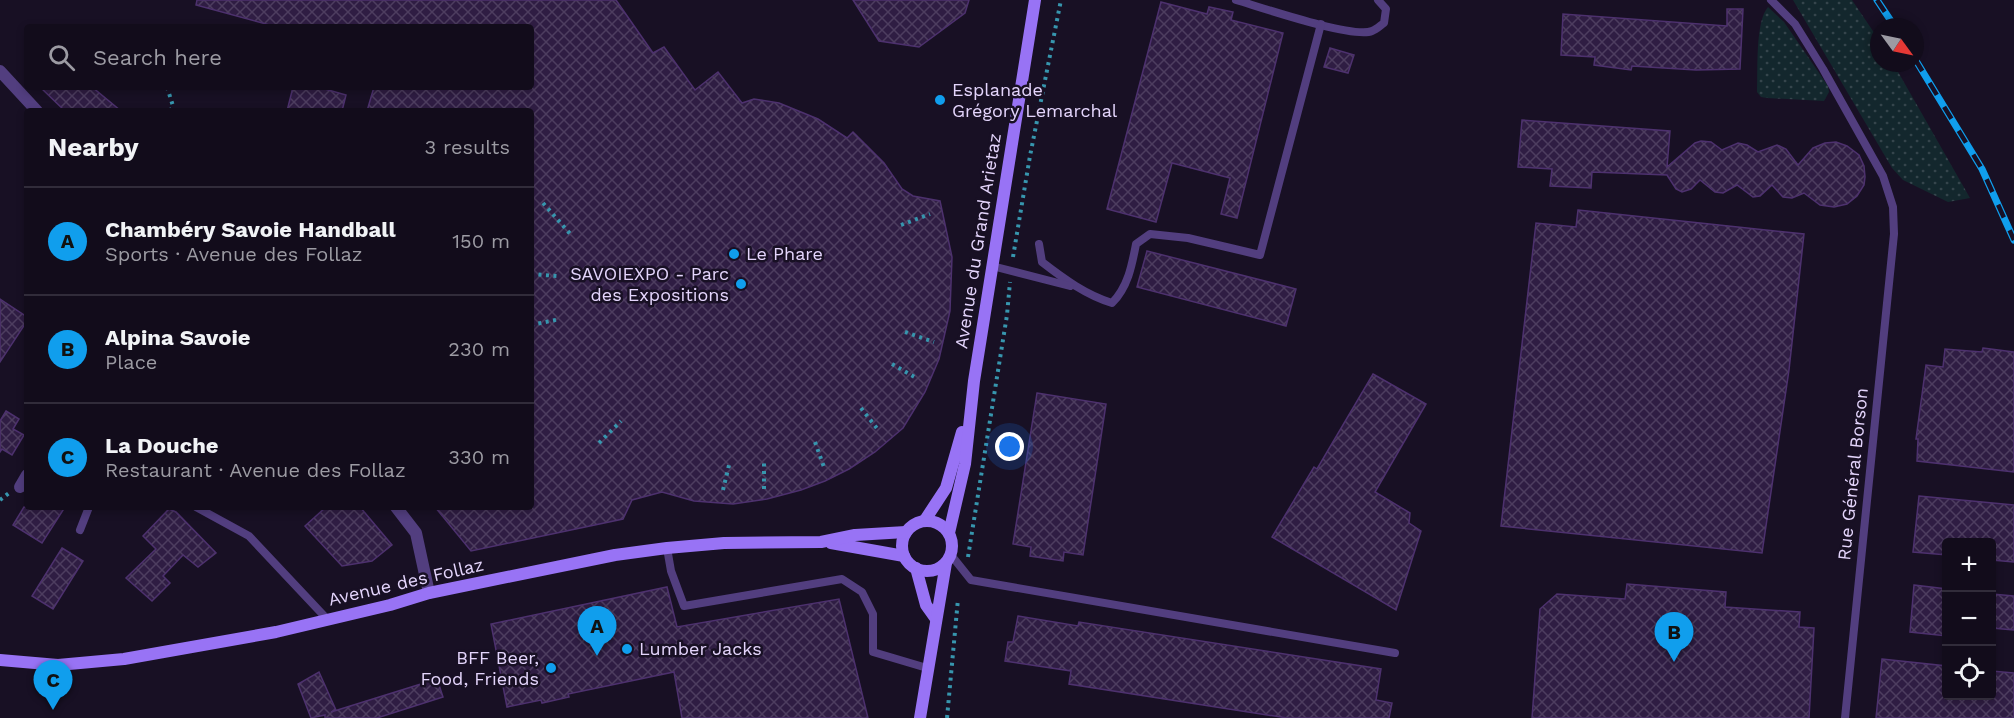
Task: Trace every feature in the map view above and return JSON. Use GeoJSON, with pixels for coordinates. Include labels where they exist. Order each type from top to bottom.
{"type":"FeatureCollection","features":[{"type":"Feature","properties":{"kind":"main road","name":"Avenue du Grand Arietaz"},"geometry":{"type":"LineString","coordinates":[[949,533],[965,464],[974,381],[1035,0]]}},
{"type":"Feature","properties":{"kind":"main road","name":"Avenue du Grand Arietaz"},"geometry":{"type":"LineString","coordinates":[[925,520],[946,488],[955,462],[974,381]]}},
{"type":"Feature","properties":{"kind":"main road"},"geometry":{"type":"LineString","coordinates":[[920,718],[927,668],[952,540],[949,533],[939,523],[925,520],[918,522],[906,532],[902,548],[904,556],[915,568],[926,605],[936,619]]}},
{"type":"Feature","properties":{"kind":"main road","name":"Avenue des Follaz"},"geometry":{"type":"LineString","coordinates":[[821,542],[855,535],[906,532]]}},
{"type":"Feature","properties":{"kind":"main road","name":"Avenue des Follaz"},"geometry":{"type":"LineString","coordinates":[[0,660],[58,665],[124,659],[276,632],[390,605],[429,593],[559,566],[667,548],[724,543],[821,542],[904,556]]}},
{"type":"Feature","properties":{"kind":"main road"},"geometry":{"type":"LineString","coordinates":[[915,568],[932,570],[948,559]]}},
{"type":"Feature","properties":{"kind":"street"},"geometry":{"type":"LineString","coordinates":[[0,71],[34,108]]}},
{"type":"Feature","properties":{"kind":"street"},"geometry":{"type":"LineString","coordinates":[[20,487],[24,480]]}},
{"type":"Feature","properties":{"kind":"street"},"geometry":{"type":"LineString","coordinates":[[398,510],[416,533],[429,593]]}},
{"type":"Feature","properties":{"kind":"lane"},"geometry":{"type":"LineString","coordinates":[[1236,0],[1349,31],[1372,32],[1384,23],[1386,9],[1378,0]]}},
{"type":"Feature","properties":{"kind":"lane","name":"Rue Général Borson"},"geometry":{"type":"LineString","coordinates":[[1772,0],[1795,24],[1823,69],[1882,176],[1893,207],[1894,234],[1845,718]]}},
{"type":"Feature","properties":{"kind":"lane"},"geometry":{"type":"LineString","coordinates":[[1039,244],[1042,262],[1062,278],[1095,298],[1112,303],[1122,294],[1136,244],[1150,234],[1188,238],[1260,255],[1321,24]]}},
{"type":"Feature","properties":{"kind":"lane"},"geometry":{"type":"LineString","coordinates":[[992,266],[1081,289]]}},
{"type":"Feature","properties":{"kind":"lane"},"geometry":{"type":"LineString","coordinates":[[80,530],[88,510]]}},
{"type":"Feature","properties":{"kind":"lane"},"geometry":{"type":"LineString","coordinates":[[201,510],[249,536],[327,619]]}},
{"type":"Feature","properties":{"kind":"lane"},"geometry":{"type":"LineString","coordinates":[[667,548],[671,571],[684,606],[842,579],[862,592],[873,614],[873,652],[927,668]]}},
{"type":"Feature","properties":{"kind":"lane"},"geometry":{"type":"LineString","coordinates":[[948,559],[971,580],[1395,653]]}},
{"type":"Feature","properties":{"kind":"path"},"geometry":{"type":"LineString","coordinates":[[168,90],[172,108]]}},
{"type":"Feature","properties":{"kind":"path"},"geometry":{"type":"LineString","coordinates":[[543,203],[572,236]]}},
{"type":"Feature","properties":{"kind":"path"},"geometry":{"type":"LineString","coordinates":[[901,225],[930,214]]}},
{"type":"Feature","properties":{"kind":"path"},"geometry":{"type":"LineString","coordinates":[[534,274],[557,276]]}},
{"type":"Feature","properties":{"kind":"path"},"geometry":{"type":"LineString","coordinates":[[534,325],[560,319]]}},
{"type":"Feature","properties":{"kind":"path"},"geometry":{"type":"LineString","coordinates":[[904,332],[934,342]]}},
{"type":"Feature","properties":{"kind":"path"},"geometry":{"type":"LineString","coordinates":[[892,364],[918,379]]}},
{"type":"Feature","properties":{"kind":"path"},"geometry":{"type":"LineString","coordinates":[[861,408],[879,431]]}},
{"type":"Feature","properties":{"kind":"path"},"geometry":{"type":"LineString","coordinates":[[599,443],[621,421]]}},
{"type":"Feature","properties":{"kind":"path"},"geometry":{"type":"LineString","coordinates":[[815,442],[825,470]]}},
{"type":"Feature","properties":{"kind":"path"},"geometry":{"type":"LineString","coordinates":[[764,459],[764,489]]}},
{"type":"Feature","properties":{"kind":"path"},"geometry":{"type":"LineString","coordinates":[[723,490],[730,461]]}},
{"type":"Feature","properties":{"kind":"path"},"geometry":{"type":"LineString","coordinates":[[948,718],[958,595]]}},
{"type":"Feature","properties":{"kind":"shaded area"},"geometry":{"type":"Polygon","coordinates":[[[1793,0],[1852,0],[1870,27],[1870,72],[1898,72],[1970,198],[1948,202],[1903,180],[1892,168],[1793,0]]]}},
{"type":"Feature","properties":{"kind":"shaded area"},"geometry":{"type":"Polygon","coordinates":[[[1768,7],[1784,22],[1828,86],[1829,92],[1824,101],[1767,98],[1761,97],[1757,92],[1759,35],[1768,7]]]}},
{"type":"Feature","properties":{"kind":"building","name":"SAVOIEXPO - Parc des Expositions"},"geometry":{"type":"Polygon","coordinates":[[[197,0],[616,0],[653,53],[664,47],[695,90],[718,72],[742,103],[754,99],[779,103],[818,119],[847,138],[853,132],[884,163],[902,189],[913,196],[940,201],[952,257],[950,311],[939,359],[925,392],[903,428],[875,452],[849,469],[801,490],[767,499],[733,504],[694,501],[662,492],[632,500],[623,519],[471,551],[437,510],[534,510],[534,108],[368,108],[373,90],[534,90],[534,24],[266,24],[196,5],[197,0]]]}},
{"type":"Feature","properties":{"kind":"building"},"geometry":{"type":"Polygon","coordinates":[[[853,0],[969,0],[965,13],[919,47],[879,41],[853,0]]]}},
{"type":"Feature","properties":{"kind":"building"},"geometry":{"type":"Polygon","coordinates":[[[1161,2],[1207,14],[1209,7],[1233,12],[1231,20],[1283,33],[1237,218],[1221,214],[1230,178],[1172,163],[1156,222],[1107,209],[1161,2]]]}},
{"type":"Feature","properties":{"kind":"building"},"geometry":{"type":"Polygon","coordinates":[[[1727,9],[1743,9],[1740,69],[1696,70],[1632,66],[1631,70],[1594,65],[1595,57],[1561,55],[1563,14],[1727,26],[1727,9]]]}},
{"type":"Feature","properties":{"kind":"building"},"geometry":{"type":"Polygon","coordinates":[[[1330,48],[1354,55],[1348,73],[1324,67],[1330,48]]]}},
{"type":"Feature","properties":{"kind":"building"},"geometry":{"type":"Polygon","coordinates":[[[43,90],[96,90],[117,108],[62,108],[43,90]]]}},
{"type":"Feature","properties":{"kind":"building"},"geometry":{"type":"Polygon","coordinates":[[[292,90],[328,90],[346,95],[343,108],[288,108],[292,90]]]}},
{"type":"Feature","properties":{"kind":"building"},"geometry":{"type":"Polygon","coordinates":[[[1522,120],[1670,131],[1667,167],[1695,143],[1701,141],[1711,142],[1722,150],[1738,143],[1747,145],[1758,152],[1777,145],[1786,149],[1798,165],[1813,148],[1825,143],[1836,142],[1847,146],[1859,155],[1864,166],[1864,185],[1857,196],[1847,204],[1834,207],[1820,205],[1804,193],[1792,198],[1783,197],[1772,185],[1760,196],[1753,197],[1737,185],[1723,193],[1715,192],[1700,180],[1691,189],[1682,192],[1676,189],[1667,175],[1592,172],[1591,188],[1550,186],[1552,169],[1518,167],[1522,120]]]}},
{"type":"Feature","properties":{"kind":"building"},"geometry":{"type":"Polygon","coordinates":[[[1578,210],[1804,234],[1789,370],[1762,553],[1501,526],[1536,223],[1576,227],[1578,210]]]}},
{"type":"Feature","properties":{"kind":"building"},"geometry":{"type":"Polygon","coordinates":[[[1147,251],[1296,289],[1286,326],[1137,287],[1147,251]]]}},
{"type":"Feature","properties":{"kind":"building"},"geometry":{"type":"Polygon","coordinates":[[[0,299],[24,315],[24,326],[0,362],[0,299]]]}},
{"type":"Feature","properties":{"kind":"building"},"geometry":{"type":"Polygon","coordinates":[[[1983,348],[2014,352],[2014,472],[1917,461],[1918,439],[1916,439],[1926,365],[1943,367],[1945,349],[1982,352],[1983,348]]]}},
{"type":"Feature","properties":{"kind":"building"},"geometry":{"type":"Polygon","coordinates":[[[1373,374],[1426,404],[1375,492],[1410,513],[1409,523],[1421,531],[1396,610],[1272,537],[1314,467],[1317,469],[1373,374]]]}},
{"type":"Feature","properties":{"kind":"building"},"geometry":{"type":"Polygon","coordinates":[[[1037,393],[1106,404],[1083,555],[1064,552],[1063,561],[1030,556],[1031,547],[1013,544],[1037,393]]]}},
{"type":"Feature","properties":{"kind":"building"},"geometry":{"type":"Polygon","coordinates":[[[6,411],[19,419],[13,429],[24,435],[12,455],[2,449],[0,452],[0,421],[6,411]]]}},
{"type":"Feature","properties":{"kind":"building"},"geometry":{"type":"Polygon","coordinates":[[[1919,496],[2014,505],[2014,562],[1996,560],[1996,538],[1942,538],[1942,555],[1913,552],[1919,496]]]}},
{"type":"Feature","properties":{"kind":"building"},"geometry":{"type":"Polygon","coordinates":[[[24,507],[24,510],[63,510],[42,543],[13,525],[24,507]]]}},
{"type":"Feature","properties":{"kind":"building"},"geometry":{"type":"Polygon","coordinates":[[[168,510],[171,510],[216,553],[198,567],[183,555],[163,576],[170,583],[152,601],[126,578],[156,549],[143,536],[168,510]]]}},
{"type":"Feature","properties":{"kind":"building"},"geometry":{"type":"Polygon","coordinates":[[[323,510],[363,510],[392,545],[372,561],[342,566],[305,526],[323,510]]]}},
{"type":"Feature","properties":{"kind":"building"},"geometry":{"type":"Polygon","coordinates":[[[62,548],[83,561],[53,609],[32,596],[62,548]]]}},
{"type":"Feature","properties":{"kind":"building"},"geometry":{"type":"Polygon","coordinates":[[[1627,584],[1726,592],[1725,607],[1800,612],[1799,627],[1814,628],[1809,718],[1532,718],[1540,609],[1557,594],[1625,599],[1627,584]]]}},
{"type":"Feature","properties":{"kind":"building"},"geometry":{"type":"Polygon","coordinates":[[[1914,585],[1942,588],[1942,635],[1910,632],[1914,585]]]}},
{"type":"Feature","properties":{"kind":"building"},"geometry":{"type":"Polygon","coordinates":[[[667,587],[677,627],[839,599],[868,718],[682,718],[674,672],[568,694],[569,697],[542,703],[541,700],[507,707],[491,624],[667,587]]]}},
{"type":"Feature","properties":{"kind":"building"},"geometry":{"type":"Polygon","coordinates":[[[1996,594],[2014,596],[2014,630],[1996,628],[1996,594]]]}},
{"type":"Feature","properties":{"kind":"building"},"geometry":{"type":"Polygon","coordinates":[[[1018,616],[1078,626],[1079,622],[1381,669],[1376,700],[1392,703],[1389,718],[1287,718],[1069,684],[1071,671],[1005,661],[1008,642],[1013,642],[1018,616]]]}},
{"type":"Feature","properties":{"kind":"building"},"geometry":{"type":"Polygon","coordinates":[[[1882,659],[1942,665],[1942,700],[1996,700],[1996,671],[2014,673],[2014,718],[1876,718],[1882,659]]]}},
{"type":"Feature","properties":{"kind":"building"},"geometry":{"type":"Polygon","coordinates":[[[319,672],[336,710],[331,712],[437,679],[443,697],[377,718],[325,718],[325,715],[311,718],[298,684],[319,672]]]}},
{"type":"Feature","properties":{"kind":"railway"},"geometry":{"type":"LineString","coordinates":[[1877,0],[1889,18]]}},
{"type":"Feature","properties":{"kind":"railway"},"geometry":{"type":"LineString","coordinates":[[1923,72],[1982,169],[2014,240]]}},
{"type":"Feature","properties":{"kind":"place","name":"Esplanade Grégory Lemarchal"},"geometry":{"type":"Point","coordinates":[940,100]}},
{"type":"Feature","properties":{"kind":"place","name":"Le Phare"},"geometry":{"type":"Point","coordinates":[734,254]}},
{"type":"Feature","properties":{"kind":"place","name":"SAVOIEXPO - Parc des Expositions"},"geometry":{"type":"Point","coordinates":[741,284]}},
{"type":"Feature","properties":{"kind":"place","name":"Lumber Jacks"},"geometry":{"type":"Point","coordinates":[627,649]}},
{"type":"Feature","properties":{"kind":"place","name":"Chambéry Savoie Handball"},"geometry":{"type":"Point","coordinates":[597,656]}},
{"type":"Feature","properties":{"kind":"place","name":"Alpina Savoie"},"geometry":{"type":"Point","coordinates":[1674,662]}},
{"type":"Feature","properties":{"kind":"place","name":"BFF Beer, Food, Friends"},"geometry":{"type":"Point","coordinates":[551,668]}},
{"type":"Feature","properties":{"kind":"place","name":"La Douche"},"geometry":{"type":"Point","coordinates":[53,710]}}]}
